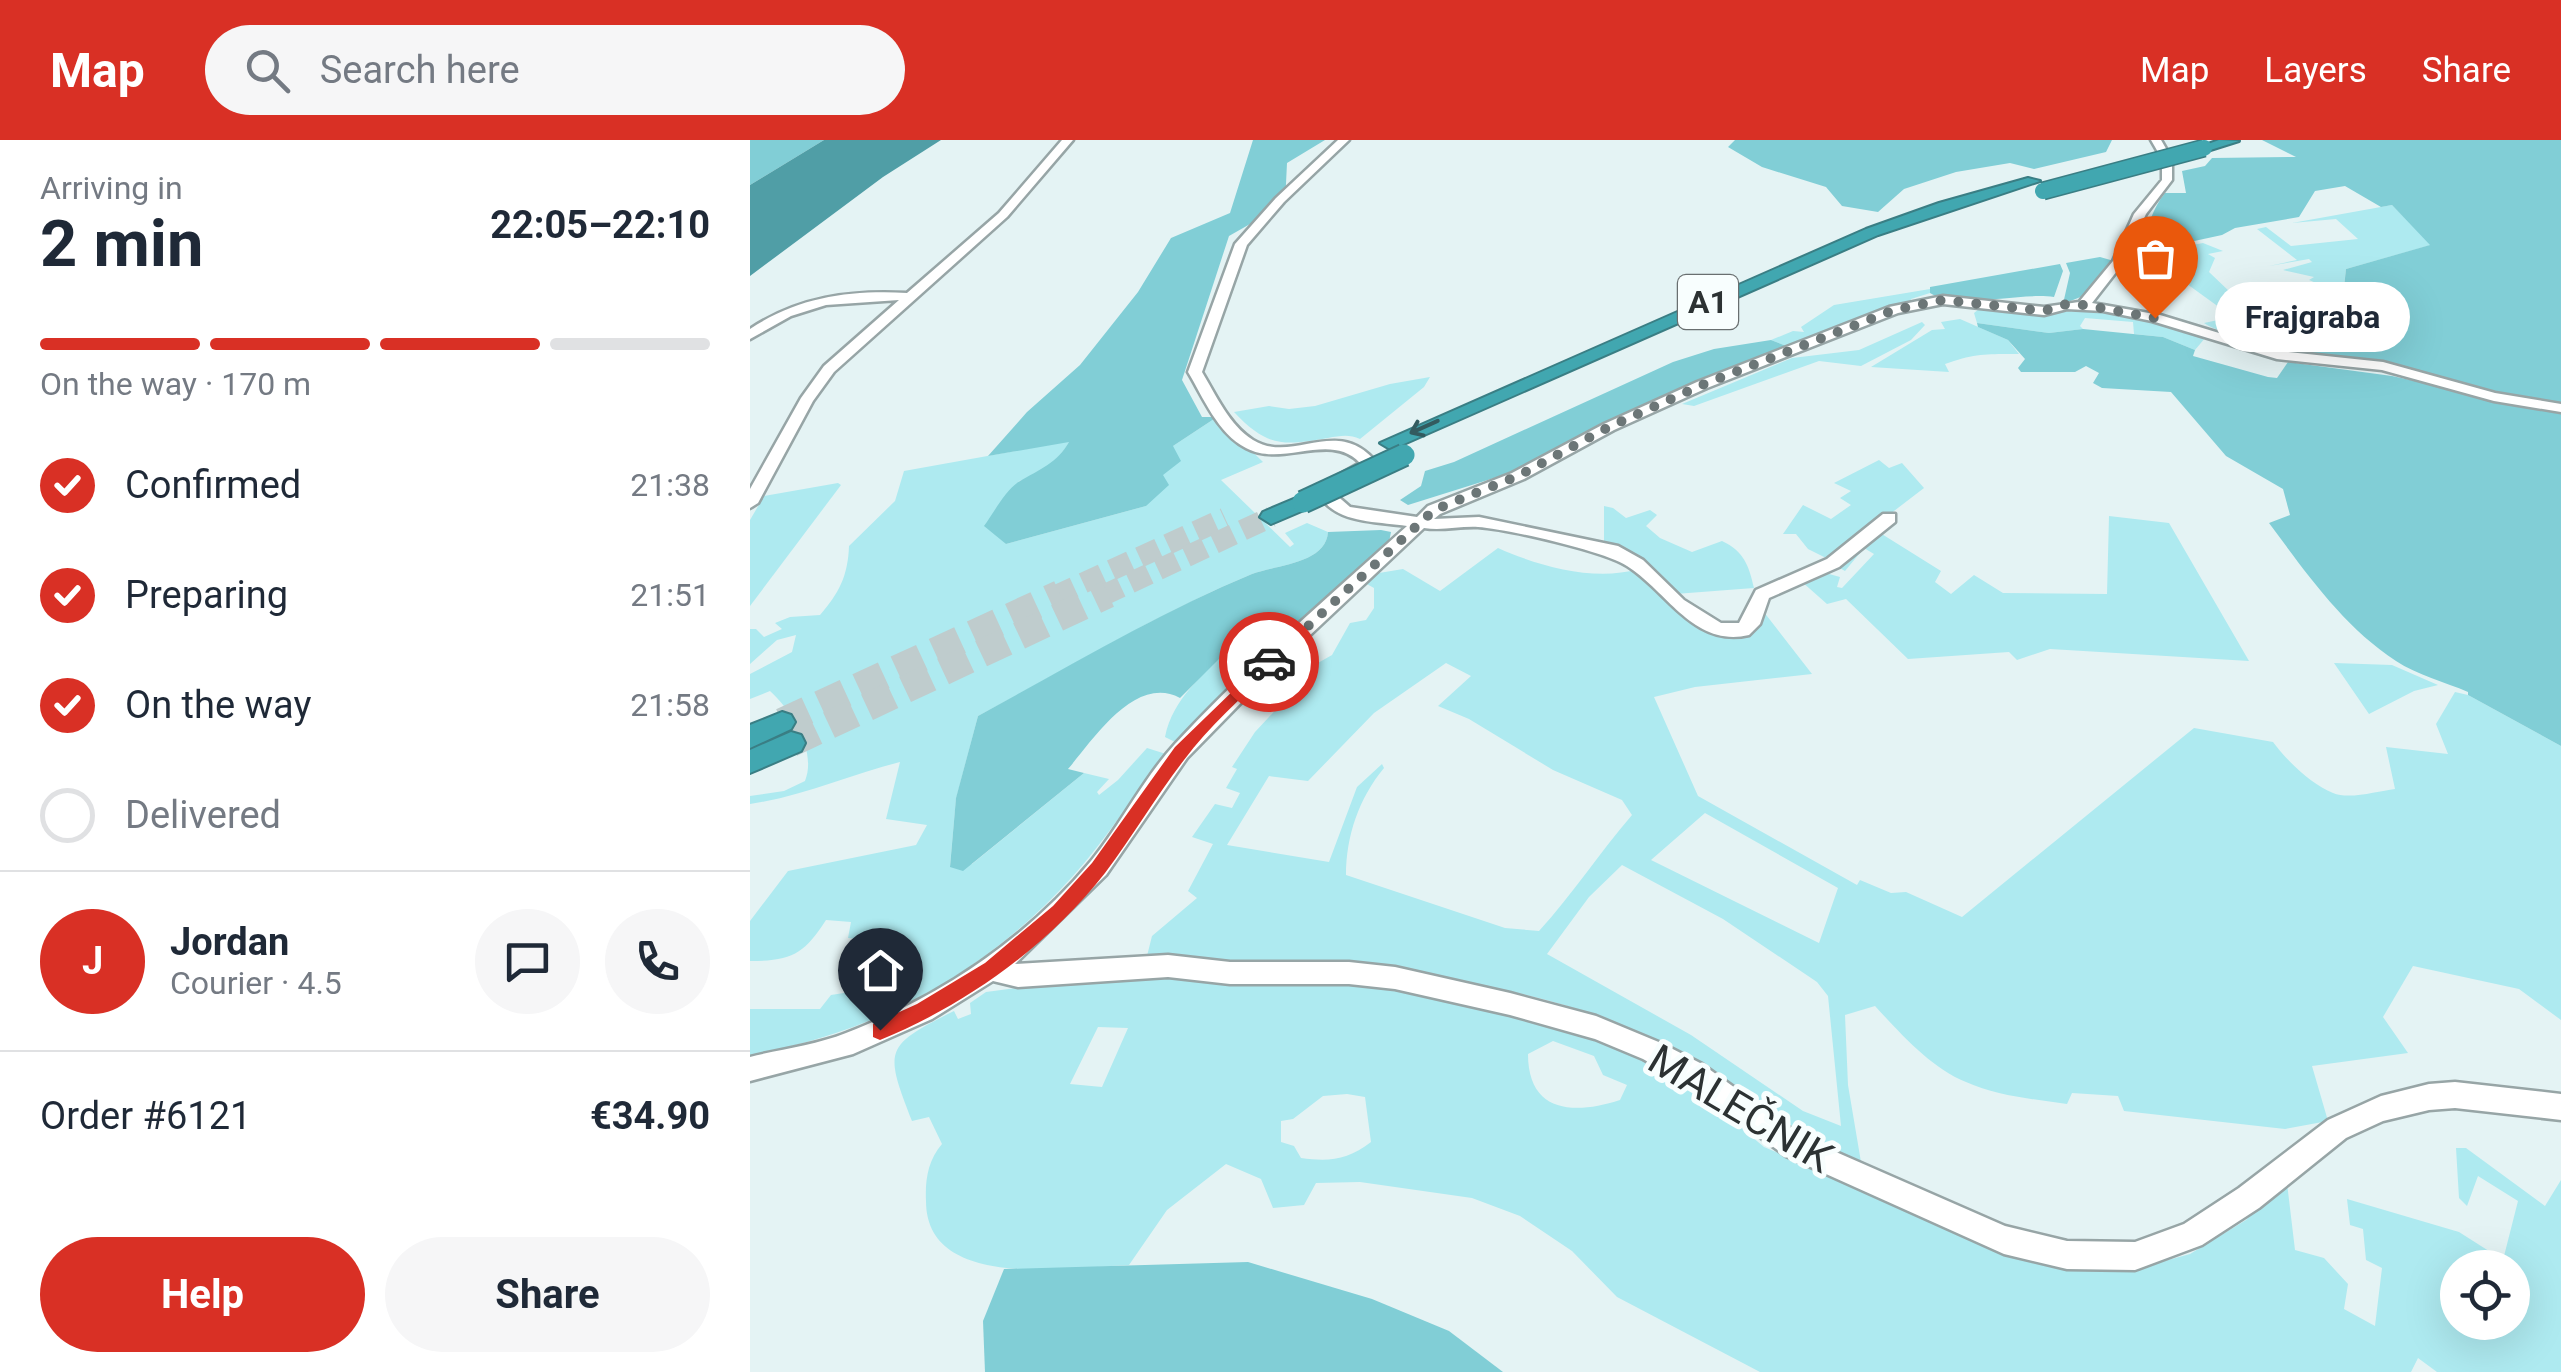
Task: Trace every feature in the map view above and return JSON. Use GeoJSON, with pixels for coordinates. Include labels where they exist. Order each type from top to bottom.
{"type":"FeatureCollection","features":[{"type":"Feature","properties":{"kind":"highway","name":"A1"},"geometry":{"type":"LineString","coordinates":[[1265,510],[1397,449],[1888,240],[2038,186],[2188,140]]}},
{"type":"Feature","properties":{"kind":"highway","name":"A1"},"geometry":{"type":"LineString","coordinates":[[2038,186],[2232,141]]}},
{"type":"Feature","properties":{"kind":"highway"},"geometry":{"type":"LineString","coordinates":[[750,737],[786,733],[750,762]]}},
{"type":"Feature","properties":{"kind":"street"},"geometry":{"type":"LineString","coordinates":[[750,503],[828,368],[1003,215],[1068,140]]}},
{"type":"Feature","properties":{"kind":"street"},"geometry":{"type":"LineString","coordinates":[[1344,140],[1280,200],[1242,244],[1195,372],[1232,430],[1253,446],[1281,450],[1338,444],[1366,457],[1369,462],[1364,468],[1341,479],[1326,493],[1331,502],[1346,512],[1437,525],[1479,522],[1612,550],[1636,564],[1700,620],[1732,632],[1751,624],[1762,594],[1833,562],[1889,518]]}},
{"type":"Feature","properties":{"kind":"street"},"geometry":{"type":"LineString","coordinates":[[2084,305],[2118,262],[2140,214],[2167,180],[2167,158],[2156,140]]}},
{"type":"Feature","properties":{"kind":"street"},"geometry":{"type":"LineString","coordinates":[[750,335],[788,310],[822,299],[907,297]]}},
{"type":"Feature","properties":{"kind":"street"},"geometry":{"type":"LineString","coordinates":[[750,1069],[844,1046],[924,1010],[991,970],[1060,912],[1098,868],[1180,752],[1268,662],[1421,521],[1463,496],[1518,476],[1671,399],[1909,305],[1943,300],[2044,311],[2067,304],[2084,305],[2143,315],[2277,355],[2383,366],[2494,397],[2561,408]]}},
{"type":"Feature","properties":{"kind":"street","name":"MALEČNIK"},"geometry":{"type":"LineString","coordinates":[[991,970],[1018,976],[1168,966],[1230,973],[1349,973],[1395,978],[1510,1004],[1596,1028],[1652,1052],[1693,1073],[1795,1148],[2004,1240],[2067,1255],[2134,1256],[2192,1235],[2249,1198],[2337,1129],[2381,1109],[2454,1095],[2561,1107]]}},
{"type":"Feature","properties":{"kind":"shaded area"},"geometry":{"type":"Polygon","coordinates":[[[750,140],[824,140],[750,185],[750,140]]]}},
{"type":"Feature","properties":{"kind":"shaded area"},"geometry":{"type":"Polygon","coordinates":[[[824,140],[941,140],[883,177],[750,276],[750,185],[824,140]]]}},
{"type":"Feature","properties":{"kind":"shaded area"},"geometry":{"type":"Polygon","coordinates":[[[1253,140],[1325,140],[1287,163],[1285,204],[1229,236],[1182,380],[1202,417],[1217,417],[1173,446],[1181,461],[1163,475],[1169,485],[1146,506],[1006,544],[984,526],[1010,490],[1053,461],[1069,442],[988,456],[1027,412],[1080,365],[1138,292],[1171,238],[1230,213],[1253,140]]]}},
{"type":"Feature","properties":{"kind":"shaded area"},"geometry":{"type":"Polygon","coordinates":[[[1735,140],[2112,140],[2106,152],[2034,169],[2010,163],[1956,172],[1904,189],[1878,212],[1842,206],[1826,187],[1762,167],[1728,147],[1735,140]]]}},
{"type":"Feature","properties":{"kind":"shaded area"},"geometry":{"type":"Polygon","coordinates":[[[2262,140],[2561,140],[2561,405],[2400,371],[2276,353],[2344,287],[2346,269],[2430,245],[2392,205],[2381,207],[2345,186],[2315,191],[2299,217],[2235,228],[2222,235],[2162,248],[2157,247],[2162,244],[2139,245],[2165,193],[2186,193],[2182,171],[2205,166],[2212,158],[2296,157],[2262,140]]]}},
{"type":"Feature","properties":{"kind":"shaded area"},"geometry":{"type":"Polygon","coordinates":[[[2392,205],[2431,245],[2346,269],[2344,286],[2333,297],[2323,293],[2328,288],[2309,280],[2314,277],[2283,270],[2312,262],[2309,259],[2269,266],[2297,260],[2257,229],[2266,227],[2291,246],[2358,239],[2336,219],[2292,223],[2392,205]]]}},
{"type":"Feature","properties":{"kind":"shaded area"},"geometry":{"type":"Polygon","coordinates":[[[2203,243],[2223,251],[2208,254],[2215,258],[2209,272],[2230,292],[2292,319],[2320,304],[2324,306],[2288,341],[2259,328],[2232,333],[2211,327],[2204,323],[2218,320],[2217,313],[2223,310],[2169,271],[2181,252],[2203,243]]]}},
{"type":"Feature","properties":{"kind":"shaded area"},"geometry":{"type":"Polygon","coordinates":[[[2100,257],[2114,261],[2088,294],[2063,304],[2070,273],[2066,263],[2100,257]]]}},
{"type":"Feature","properties":{"kind":"shaded area"},"geometry":{"type":"Polygon","coordinates":[[[2060,264],[2063,271],[2054,297],[1956,300],[1930,293],[1930,287],[2060,264]]]}},
{"type":"Feature","properties":{"kind":"shaded area"},"geometry":{"type":"Polygon","coordinates":[[[1930,289],[1930,293],[1911,299],[1910,303],[1791,348],[1771,340],[1793,331],[1804,332],[1801,327],[1834,305],[1930,289]]]}},
{"type":"Feature","properties":{"kind":"shaded area"},"geometry":{"type":"Polygon","coordinates":[[[1979,309],[2129,315],[2205,338],[2195,350],[2163,337],[2134,334],[2133,322],[2085,318],[2080,326],[2083,329],[2049,333],[1977,323],[1974,313],[1979,309]]]}},
{"type":"Feature","properties":{"kind":"shaded area"},"geometry":{"type":"Polygon","coordinates":[[[1960,319],[2008,340],[2019,354],[1965,358],[1945,364],[1949,372],[1871,367],[1932,330],[1945,329],[1941,322],[1960,319]]]}},
{"type":"Feature","properties":{"kind":"shaded area"},"geometry":{"type":"Polygon","coordinates":[[[1922,322],[1925,325],[1911,340],[1861,366],[1819,361],[1694,406],[1682,404],[1792,358],[1859,350],[1922,322]]]}},
{"type":"Feature","properties":{"kind":"shaded area"},"geometry":{"type":"Polygon","coordinates":[[[1977,323],[2049,333],[2083,329],[2163,337],[2195,350],[2193,356],[2268,377],[2277,378],[2288,362],[2392,376],[2561,413],[2561,746],[2468,692],[2404,666],[2359,632],[2327,598],[2269,523],[2290,515],[2283,489],[2226,456],[2171,392],[2102,388],[2093,383],[2099,373],[2086,366],[2075,372],[2021,372],[2018,368],[2025,359],[2008,340],[1978,327],[1977,323]]]}},
{"type":"Feature","properties":{"kind":"shaded area"},"geometry":{"type":"Polygon","coordinates":[[[1771,340],[1791,348],[1510,473],[1408,505],[1400,500],[1421,486],[1425,471],[1454,462],[1673,362],[1714,349],[1771,340]]]}},
{"type":"Feature","properties":{"kind":"shaded area"},"geometry":{"type":"Polygon","coordinates":[[[1430,377],[1424,387],[1360,439],[1344,436],[1276,441],[1256,432],[1234,412],[1269,406],[1315,406],[1430,377]]]}},
{"type":"Feature","properties":{"kind":"shaded area"},"geometry":{"type":"Polygon","coordinates":[[[1217,417],[1263,462],[1221,480],[1290,547],[1294,544],[1285,533],[1307,523],[1328,532],[1325,543],[1319,551],[1298,562],[1252,574],[1182,606],[978,716],[956,799],[950,866],[972,864],[1084,773],[1109,779],[1097,792],[1099,795],[1147,748],[1166,754],[1073,876],[1004,942],[966,969],[885,1014],[797,1045],[750,1055],[750,1009],[820,1009],[831,995],[876,988],[879,976],[864,973],[885,942],[848,938],[851,922],[826,920],[811,941],[796,953],[750,961],[750,921],[788,871],[916,845],[927,825],[886,819],[900,762],[750,804],[750,796],[784,791],[805,781],[808,757],[794,720],[770,691],[750,699],[750,674],[792,652],[796,635],[777,640],[750,664],[750,629],[764,637],[782,629],[775,623],[790,617],[820,615],[841,584],[849,546],[895,501],[904,471],[1070,441],[1048,466],[1019,481],[1000,536],[1006,544],[1146,506],[1173,446],[1217,417]]]}},
{"type":"Feature","properties":{"kind":"shaded area"},"geometry":{"type":"Polygon","coordinates":[[[1879,460],[1889,468],[1902,463],[1924,488],[1830,560],[1808,549],[1796,534],[1783,534],[1803,505],[1831,519],[1851,505],[1840,498],[1851,491],[1834,483],[1879,460]]]}},
{"type":"Feature","properties":{"kind":"shaded area"},"geometry":{"type":"Polygon","coordinates":[[[841,485],[750,606],[750,520],[764,496],[841,485]]]}},
{"type":"Feature","properties":{"kind":"shaded area"},"geometry":{"type":"Polygon","coordinates":[[[1604,506],[1626,518],[1650,510],[1657,515],[1646,526],[1660,538],[1692,552],[1722,541],[1736,549],[1744,560],[1754,588],[1675,594],[1604,544],[1604,506]]]}},
{"type":"Feature","properties":{"kind":"shaded area"},"geometry":{"type":"Polygon","coordinates":[[[2109,516],[2169,523],[2249,661],[2050,649],[2017,660],[2009,652],[1908,659],[1846,599],[1827,604],[1801,581],[1822,572],[1840,577],[1837,587],[1842,588],[1874,554],[1864,548],[1845,571],[1836,566],[1877,531],[1941,571],[1935,582],[1951,594],[1974,575],[2003,593],[2107,594],[2109,516]]]}},
{"type":"Feature","properties":{"kind":"shaded area"},"geometry":{"type":"Polygon","coordinates":[[[1328,532],[1391,532],[1389,542],[1254,664],[1231,647],[1180,698],[1163,693],[1131,702],[1103,727],[1068,769],[1084,773],[963,871],[950,867],[956,798],[978,716],[1182,606],[1252,574],[1309,557],[1319,551],[1328,532]]]}},
{"type":"Feature","properties":{"kind":"shaded area"},"geometry":{"type":"Polygon","coordinates":[[[1498,548],[1531,561],[1585,573],[1638,569],[1725,634],[1760,607],[1812,674],[1695,687],[1654,697],[1698,796],[1857,885],[1860,880],[1891,893],[1906,892],[1962,917],[2194,728],[2273,742],[2300,771],[2325,789],[2347,796],[2364,794],[2395,789],[2386,747],[2448,754],[2436,724],[2455,692],[2468,695],[2561,746],[2561,1020],[2519,989],[2413,966],[2383,1017],[2408,1053],[2312,1066],[2328,1121],[2285,1129],[2124,1111],[2118,1096],[2072,1093],[2067,1104],[1990,1091],[1941,1068],[1875,1006],[1845,1015],[1848,1085],[1862,1168],[1838,1160],[1670,1051],[1590,1013],[1467,983],[1401,975],[1146,960],[1152,936],[1197,898],[1188,891],[1213,844],[1192,837],[1215,804],[1232,808],[1240,793],[1226,788],[1237,769],[1232,767],[1255,732],[1283,702],[1279,685],[1332,655],[1350,623],[1366,620],[1374,608],[1374,588],[1365,583],[1379,573],[1403,569],[1440,591],[1498,548]],[[1446,663],[1374,713],[1308,781],[1269,776],[1227,845],[1329,862],[1357,787],[1382,764],[1384,768],[1356,818],[1348,846],[1346,875],[1505,928],[1539,931],[1632,815],[1622,800],[1553,770],[1469,719],[1438,706],[1471,676],[1446,663]],[[1705,813],[1651,860],[1819,943],[1838,888],[1705,813]],[[1622,865],[1589,897],[1547,954],[1691,1035],[1803,1111],[1841,1126],[1828,996],[1817,982],[1723,919],[1622,865]]]}},
{"type":"Feature","properties":{"kind":"shaded area"},"geometry":{"type":"Polygon","coordinates":[[[1231,647],[1254,664],[1179,740],[1165,737],[1182,699],[1231,647]]]}},
{"type":"Feature","properties":{"kind":"shaded area"},"geometry":{"type":"Polygon","coordinates":[[[2334,663],[2392,665],[2438,685],[2414,691],[2369,714],[2334,663]]]}},
{"type":"Feature","properties":{"kind":"shaded area"},"geometry":{"type":"Polygon","coordinates":[[[1138,972],[1340,978],[1431,991],[1634,1049],[1745,1121],[1751,1136],[1764,1147],[1997,1247],[2139,1268],[2190,1254],[2246,1220],[2275,1187],[2287,1183],[2295,1250],[2324,1258],[2348,1284],[2344,1309],[2375,1326],[2382,1268],[2366,1260],[2363,1229],[2350,1225],[2347,1199],[2459,1232],[2487,1250],[2440,1250],[2440,1340],[2530,1340],[2530,1250],[2506,1250],[2518,1201],[2478,1176],[2467,1206],[2459,1198],[2456,1148],[2466,1148],[2545,1206],[2561,1180],[2561,1372],[2437,1372],[2418,1358],[2411,1372],[1760,1372],[1617,1297],[1572,1251],[1520,1216],[1472,1198],[1360,1182],[1316,1183],[1304,1205],[1273,1208],[1261,1179],[1226,1164],[1167,1210],[1129,1265],[1039,1270],[975,1262],[950,1250],[932,1230],[926,1201],[927,1178],[942,1144],[929,1117],[912,1121],[895,1064],[896,1052],[914,1033],[954,1011],[958,1019],[971,1014],[970,1003],[986,992],[1138,972]],[[1098,1027],[1070,1084],[1102,1087],[1128,1028],[1098,1027]],[[1553,1041],[1528,1054],[1530,1074],[1545,1098],[1571,1108],[1620,1100],[1627,1085],[1603,1075],[1594,1056],[1553,1041]],[[1323,1096],[1293,1119],[1281,1121],[1281,1142],[1294,1146],[1301,1158],[1321,1160],[1346,1156],[1363,1148],[1371,1142],[1365,1097],[1323,1096]]]}},
{"type":"Feature","properties":{"kind":"shaded area"},"geometry":{"type":"Polygon","coordinates":[[[1248,1262],[1372,1299],[1449,1331],[1503,1372],[985,1372],[983,1321],[1004,1269],[1248,1262]]]}},
{"type":"Feature","properties":{"kind":"tunnel"},"geometry":{"type":"LineString","coordinates":[[1102,596],[1271,517]]}},
{"type":"Feature","properties":{"kind":"tunnel"},"geometry":{"type":"LineString","coordinates":[[1055,596],[1225,518]]}},
{"type":"Feature","properties":{"kind":"tunnel"},"geometry":{"type":"LineString","coordinates":[[782,722],[1060,594]]}},
{"type":"Feature","properties":{"kind":"tunnel"},"geometry":{"type":"LineString","coordinates":[[791,743],[1108,594]]}},
{"type":"Feature","properties":{"kind":"way so far"},"geometry":{"type":"LineString","coordinates":[[1269,662],[1434,510],[1518,476],[1609,427],[1702,385],[1894,310],[1943,300],[2044,311],[2067,304],[2084,305],[2155,318]]}},
{"type":"Feature","properties":{"kind":"place","name":"Frajgraba"},"geometry":{"type":"Point","coordinates":[2155,318]}},
{"type":"Feature","properties":{"kind":"route"},"geometry":{"type":"LineString","coordinates":[[880,1030],[924,1010],[991,970],[1060,912],[1098,868],[1180,752],[1269,662]]}}]}
